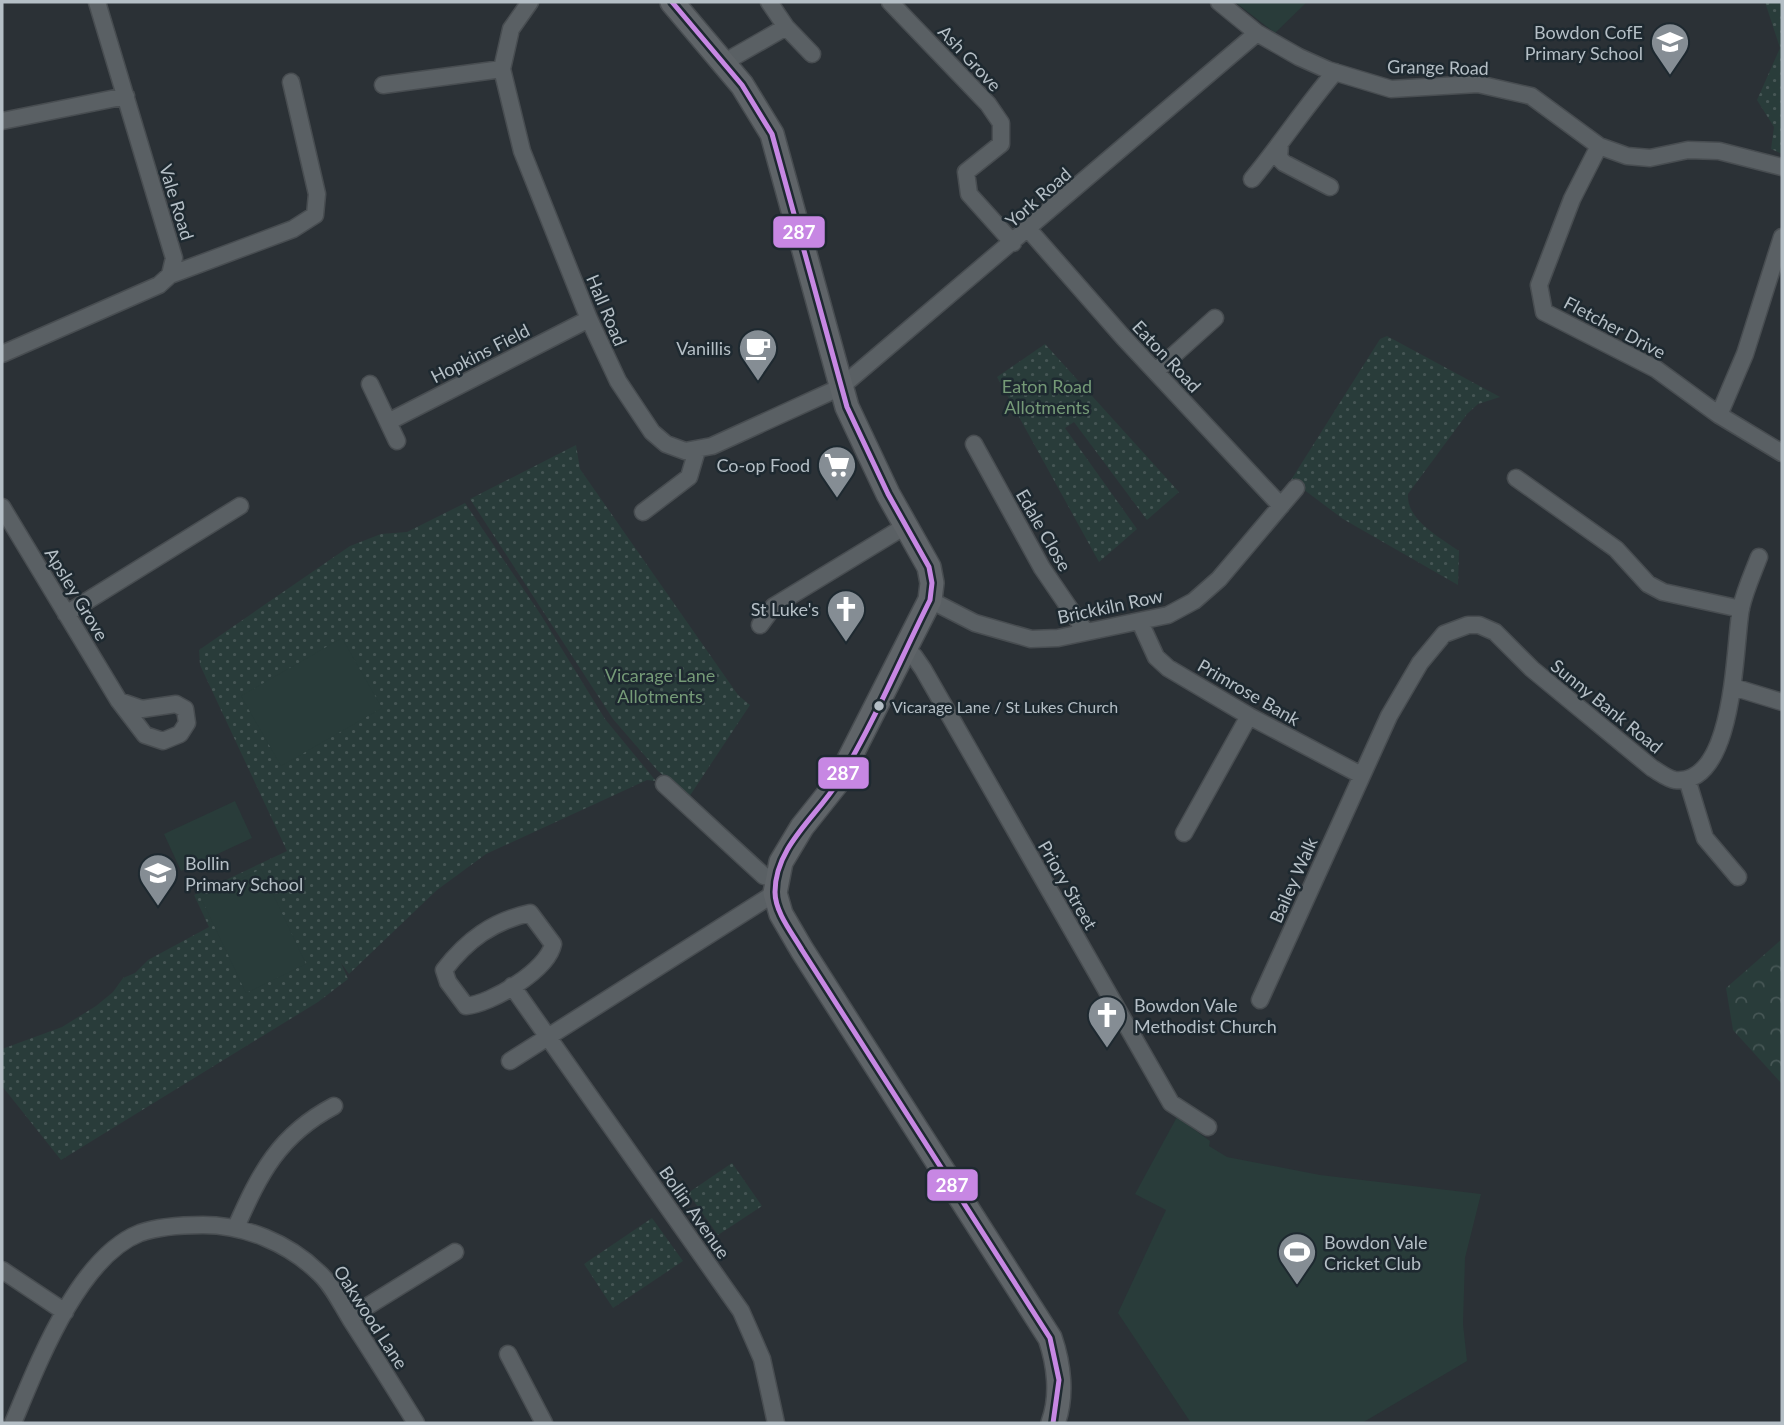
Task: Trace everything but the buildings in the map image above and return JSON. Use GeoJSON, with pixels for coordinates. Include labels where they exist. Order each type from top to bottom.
{"type":"FeatureCollection","features":[{"type":"Feature","properties":{"kind":"street","name":"Vale Road"},"geometry":{"type":"LineString","coordinates":[[97,2],[174,258],[170,275]]}},
{"type":"Feature","properties":{"kind":"street","name":"Hall Road"},"geometry":{"type":"LineString","coordinates":[[530,2],[511,29],[502,69],[522,151],[589,319],[618,381],[652,432],[675,448],[698,450]]}},
{"type":"Feature","properties":{"kind":"street"},"geometry":{"type":"LineString","coordinates":[[672,2],[757,105],[772,134],[841,387],[872,461],[929,567],[932,583],[930,600],[837,783],[802,827],[781,862],[776,886],[781,914],[1040,1318],[1057,1357],[1059,1386],[1053,1423]]}},
{"type":"Feature","properties":{"kind":"street"},"geometry":{"type":"LineString","coordinates":[[769,2],[786,27],[812,54]]}},
{"type":"Feature","properties":{"kind":"street","name":"Ash Grove"},"geometry":{"type":"LineString","coordinates":[[890,2],[988,104],[1001,123],[1001,144],[966,172],[969,194],[1013,243]]}},
{"type":"Feature","properties":{"kind":"street","name":"Grange Road"},"geometry":{"type":"LineString","coordinates":[[1219,2],[1257,33],[1299,57],[1335,72],[1391,89],[1478,84],[1531,96],[1599,146],[1627,156],[1650,158],[1688,150],[1718,151],[1782,167]]}},
{"type":"Feature","properties":{"kind":"street"},"geometry":{"type":"LineString","coordinates":[[723,63],[786,27]]}},
{"type":"Feature","properties":{"kind":"street","name":"York Road"},"geometry":{"type":"LineString","coordinates":[[841,387],[1029,230],[1257,33]]}},
{"type":"Feature","properties":{"kind":"street"},"geometry":{"type":"LineString","coordinates":[[383,85],[502,69]]}},
{"type":"Feature","properties":{"kind":"street"},"geometry":{"type":"LineString","coordinates":[[1252,179],[1280,144],[1300,112],[1335,72]]}},
{"type":"Feature","properties":{"kind":"street"},"geometry":{"type":"LineString","coordinates":[[2,354],[159,285],[170,275],[293,229],[315,215],[317,194],[291,82]]}},
{"type":"Feature","properties":{"kind":"street"},"geometry":{"type":"LineString","coordinates":[[2,121],[125,96]]}},
{"type":"Feature","properties":{"kind":"street"},"geometry":{"type":"LineString","coordinates":[[1280,144],[1279,158],[1284,163],[1330,187]]}},
{"type":"Feature","properties":{"kind":"street","name":"Fletcher Drive"},"geometry":{"type":"LineString","coordinates":[[1599,146],[1572,199],[1539,285],[1544,312],[1656,369],[1719,415],[1782,453]]}},
{"type":"Feature","properties":{"kind":"street","name":"Eaton Road"},"geometry":{"type":"LineString","coordinates":[[1029,230],[1281,506]]}},
{"type":"Feature","properties":{"kind":"street"},"geometry":{"type":"LineString","coordinates":[[1719,415],[1745,354],[1782,237]]}},
{"type":"Feature","properties":{"kind":"street"},"geometry":{"type":"LineString","coordinates":[[1156,371],[1215,318]]}},
{"type":"Feature","properties":{"kind":"street","name":"Hopkins Field"},"geometry":{"type":"LineString","coordinates":[[388,422],[589,319]]}},
{"type":"Feature","properties":{"kind":"street"},"geometry":{"type":"LineString","coordinates":[[370,384],[397,441]]}},
{"type":"Feature","properties":{"kind":"street"},"geometry":{"type":"LineString","coordinates":[[643,512],[690,477],[698,450],[738,435],[841,387]]}},
{"type":"Feature","properties":{"kind":"street","name":"Edale Close"},"geometry":{"type":"LineString","coordinates":[[974,444],[1042,568],[1085,631]]}},
{"type":"Feature","properties":{"kind":"street"},"geometry":{"type":"LineString","coordinates":[[1516,478],[1616,549],[1648,584],[1663,592],[1741,609]]}},
{"type":"Feature","properties":{"kind":"street","name":"Brickkiln Row"},"geometry":{"type":"LineString","coordinates":[[930,600],[975,623],[1031,639],[1058,638],[1168,615],[1194,601],[1219,579],[1296,488]]}},
{"type":"Feature","properties":{"kind":"street"},"geometry":{"type":"LineString","coordinates":[[66,614],[240,506]]}},
{"type":"Feature","properties":{"kind":"street","name":"Apsley Grove"},"geometry":{"type":"LineString","coordinates":[[2,507],[119,701]]}},
{"type":"Feature","properties":{"kind":"street"},"geometry":{"type":"LineString","coordinates":[[760,625],[775,606],[907,526]]}},
{"type":"Feature","properties":{"kind":"street"},"geometry":{"type":"LineString","coordinates":[[1738,877],[1705,838],[1687,779],[1710,761],[1720,741],[1733,687],[1741,609],[1759,557]]}},
{"type":"Feature","properties":{"kind":"street","name":"Primrose Bank"},"geometry":{"type":"LineString","coordinates":[[1140,622],[1156,657],[1168,668],[1249,716],[1361,775]]}},
{"type":"Feature","properties":{"kind":"street","name":"Sunny Bank Road"},"geometry":{"type":"LineString","coordinates":[[1361,775],[1389,716],[1435,643],[1444,634],[1468,625],[1479,625],[1495,632],[1531,669],[1652,768],[1673,780],[1687,779]]}},
{"type":"Feature","properties":{"kind":"street","name":"Priory Street"},"geometry":{"type":"LineString","coordinates":[[905,651],[914,656],[923,669],[1171,1104],[1208,1127]]}},
{"type":"Feature","properties":{"kind":"street"},"geometry":{"type":"LineString","coordinates":[[1733,687],[1782,702]]}},
{"type":"Feature","properties":{"kind":"street"},"geometry":{"type":"LineString","coordinates":[[1184,833],[1249,716]]}},
{"type":"Feature","properties":{"kind":"street","name":"Bailey Walk"},"geometry":{"type":"LineString","coordinates":[[1260,1000],[1361,775]]}},
{"type":"Feature","properties":{"kind":"street"},"geometry":{"type":"LineString","coordinates":[[664,784],[776,886]]}},
{"type":"Feature","properties":{"kind":"street"},"geometry":{"type":"LineString","coordinates":[[510,1061],[549,1038],[776,886]]}},
{"type":"Feature","properties":{"kind":"street"},"geometry":{"type":"LineString","coordinates":[[530,913],[553,944],[551,955],[512,986],[479,1005],[466,1006],[448,982],[444,971],[457,953],[491,927],[530,913]]}},
{"type":"Feature","properties":{"kind":"street","name":"Bollin Avenue"},"geometry":{"type":"LineString","coordinates":[[512,986],[741,1311],[762,1359],[775,1423]]}},
{"type":"Feature","properties":{"kind":"street"},"geometry":{"type":"LineString","coordinates":[[236,1227],[258,1176],[286,1140],[334,1106]]}},
{"type":"Feature","properties":{"kind":"street","name":"Oakwood Lane"},"geometry":{"type":"LineString","coordinates":[[13,1423],[35,1369],[65,1312],[95,1268],[114,1249],[139,1234],[167,1226],[236,1227],[266,1238],[320,1273],[416,1423]]}},
{"type":"Feature","properties":{"kind":"street"},"geometry":{"type":"LineString","coordinates":[[350,1317],[455,1252]]}},
{"type":"Feature","properties":{"kind":"street"},"geometry":{"type":"LineString","coordinates":[[2,1270],[65,1312]]}},
{"type":"Feature","properties":{"kind":"street"},"geometry":{"type":"LineString","coordinates":[[508,1354],[544,1423]]}},
{"type":"Feature","properties":{"kind":"green space"},"geometry":{"type":"Polygon","coordinates":[[[1235,2],[1307,2],[1275,33],[1235,2]]]}},
{"type":"Feature","properties":{"kind":"green space"},"geometry":{"type":"Polygon","coordinates":[[[1765,2],[1782,2],[1782,154],[1771,149],[1774,127],[1757,100],[1780,48],[1765,2]]]}},
{"type":"Feature","properties":{"kind":"green space"},"geometry":{"type":"Polygon","coordinates":[[[1387,336],[1500,397],[1478,404],[1467,414],[1408,494],[1409,503],[1419,520],[1459,551],[1458,585],[1343,519],[1291,480],[1380,339],[1387,336]]]}},
{"type":"Feature","properties":{"kind":"green space","name":"Eaton Road Allotments"},"geometry":{"type":"Polygon","coordinates":[[[1045,344],[1179,492],[1147,520],[1074,422],[1065,428],[1137,529],[1099,562],[997,377],[1045,344]]]}},
{"type":"Feature","properties":{"kind":"green space","name":"Vicarage Lane Allotments"},"geometry":{"type":"Polygon","coordinates":[[[576,445],[580,469],[738,695],[750,705],[689,797],[658,771],[613,719],[470,499],[576,445]]]}},
{"type":"Feature","properties":{"kind":"green space"},"geometry":{"type":"Polygon","coordinates":[[[465,503],[541,615],[605,719],[656,781],[647,780],[486,854],[437,890],[349,974],[341,963],[348,979],[318,1002],[61,1160],[2,1086],[2,1049],[62,1027],[96,1006],[113,992],[123,978],[135,973],[148,960],[209,927],[194,895],[287,851],[200,665],[199,650],[350,546],[381,534],[407,532],[465,503]]]}},
{"type":"Feature","properties":{"kind":"green space"},"geometry":{"type":"Polygon","coordinates":[[[342,638],[382,708],[281,766],[241,696],[342,638]]]}},
{"type":"Feature","properties":{"kind":"green space"},"geometry":{"type":"Polygon","coordinates":[[[235,801],[252,838],[181,871],[164,834],[235,801]]]}},
{"type":"Feature","properties":{"kind":"green space"},"geometry":{"type":"Polygon","coordinates":[[[261,869],[306,964],[246,993],[201,898],[261,869]]]}},
{"type":"Feature","properties":{"kind":"green space"},"geometry":{"type":"Polygon","coordinates":[[[1782,939],[1782,1084],[1733,1030],[1726,988],[1782,939]]]}},
{"type":"Feature","properties":{"kind":"green space","name":"Bowdon Vale Cricket Club"},"geometry":{"type":"Polygon","coordinates":[[[1177,1117],[1210,1141],[1209,1146],[1227,1157],[1320,1175],[1481,1194],[1465,1258],[1463,1324],[1467,1361],[1362,1423],[1191,1423],[1118,1313],[1166,1210],[1135,1194],[1177,1117]]]}},
{"type":"Feature","properties":{"kind":"green space"},"geometry":{"type":"Polygon","coordinates":[[[732,1163],[762,1206],[718,1235],[688,1193],[732,1163]]]}},
{"type":"Feature","properties":{"kind":"green space"},"geometry":{"type":"Polygon","coordinates":[[[652,1218],[683,1261],[613,1308],[584,1264],[652,1218]]]}},
{"type":"Feature","properties":{"kind":"transit line","name":"287"},"geometry":{"type":"LineString","coordinates":[[672,2],[742,85],[772,134],[847,407],[888,494],[929,567],[932,583],[930,600],[863,738],[838,782],[798,833],[782,861],[777,876],[776,900],[789,929],[1050,1338],[1059,1380],[1053,1423]]}},
{"type":"Feature","properties":{"kind":"place","name":"Bowdon CofE Primary School"},"geometry":{"type":"Point","coordinates":[1670,76]}},
{"type":"Feature","properties":{"kind":"place","name":"Vanillis"},"geometry":{"type":"Point","coordinates":[758,382]}},
{"type":"Feature","properties":{"kind":"place","name":"Co-op Food"},"geometry":{"type":"Point","coordinates":[837,499]}},
{"type":"Feature","properties":{"kind":"place","name":"St Luke's"},"geometry":{"type":"Point","coordinates":[846,643]}},
{"type":"Feature","properties":{"kind":"place","name":"Vicarage Lane / St Lukes Church"},"geometry":{"type":"Point","coordinates":[879,706]}},
{"type":"Feature","properties":{"kind":"place","name":"Bollin Primary School"},"geometry":{"type":"Point","coordinates":[158,907]}},
{"type":"Feature","properties":{"kind":"place","name":"Bowdon Vale Methodist Church"},"geometry":{"type":"Point","coordinates":[1107,1049]}},
{"type":"Feature","properties":{"kind":"place","name":"Bowdon Vale Cricket Club"},"geometry":{"type":"Point","coordinates":[1297,1286]}}]}
